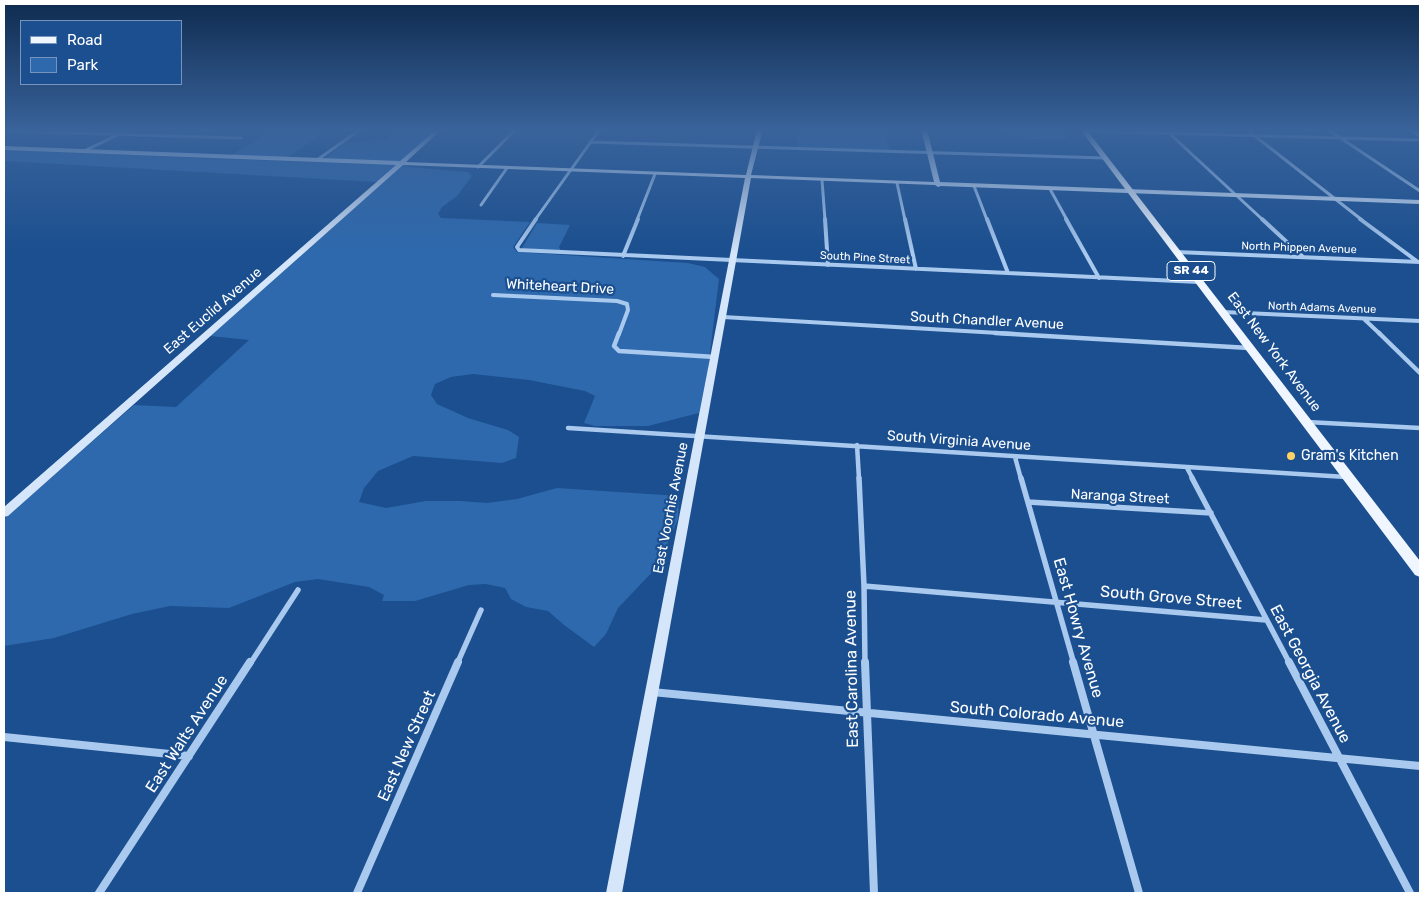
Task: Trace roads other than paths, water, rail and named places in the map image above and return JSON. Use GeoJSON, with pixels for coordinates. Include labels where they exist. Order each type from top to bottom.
{"type":"FeatureCollection","features":[{"type":"Feature","properties":{"kind":"main road","name":"East New York Avenue"},"geometry":{"type":"LineString","coordinates":[[1115,171],[1420,571]]}},
{"type":"Feature","properties":{"kind":"street","name":"East Euclid Avenue"},"geometry":{"type":"LineString","coordinates":[[4,513],[392,171]]}},
{"type":"Feature","properties":{"kind":"street"},"geometry":{"type":"LineString","coordinates":[[481,205],[505,171]]}},
{"type":"Feature","properties":{"kind":"street","name":"South Pine Street"},"geometry":{"type":"LineString","coordinates":[[569,171],[517,247],[520,250],[529,252],[1200,282]]}},
{"type":"Feature","properties":{"kind":"street"},"geometry":{"type":"LineString","coordinates":[[588,171],[1238,197],[1420,202]]}},
{"type":"Feature","properties":{"kind":"street","name":"East Voorhis Avenue"},"geometry":{"type":"LineString","coordinates":[[614,893],[749,171]]}},
{"type":"Feature","properties":{"kind":"street"},"geometry":{"type":"LineString","coordinates":[[934,171],[938,185]]}},
{"type":"Feature","properties":{"kind":"street"},"geometry":{"type":"LineString","coordinates":[[1210,171],[1303,258]]}},
{"type":"Feature","properties":{"kind":"street"},"geometry":{"type":"LineString","coordinates":[[1299,171],[1419,263]]}},
{"type":"Feature","properties":{"kind":"street"},"geometry":{"type":"LineString","coordinates":[[1390,171],[1420,191]]}},
{"type":"Feature","properties":{"kind":"street"},"geometry":{"type":"LineString","coordinates":[[623,256],[655,174]]}},
{"type":"Feature","properties":{"kind":"street"},"geometry":{"type":"LineString","coordinates":[[822,180],[828,265]]}},
{"type":"Feature","properties":{"kind":"street"},"geometry":{"type":"LineString","coordinates":[[898,183],[916,269]]}},
{"type":"Feature","properties":{"kind":"street"},"geometry":{"type":"LineString","coordinates":[[974,186],[1008,273]]}},
{"type":"Feature","properties":{"kind":"street"},"geometry":{"type":"LineString","coordinates":[[1050,189],[1099,278]]}},
{"type":"Feature","properties":{"kind":"street","name":"North Phippen Avenue"},"geometry":{"type":"LineString","coordinates":[[1176,252],[1419,263]]}},
{"type":"Feature","properties":{"kind":"street","name":"Whiteheart Drive"},"geometry":{"type":"LineString","coordinates":[[493,294],[617,301],[627,304],[628,310],[614,346],[619,351],[715,357]]}},
{"type":"Feature","properties":{"kind":"street","name":"North Adams Avenue"},"geometry":{"type":"LineString","coordinates":[[1223,312],[1420,321]]}},
{"type":"Feature","properties":{"kind":"street","name":"South Chandler Avenue"},"geometry":{"type":"LineString","coordinates":[[723,317],[1250,348]]}},
{"type":"Feature","properties":{"kind":"street"},"geometry":{"type":"LineString","coordinates":[[1364,318],[1420,373]]}},
{"type":"Feature","properties":{"kind":"street"},"geometry":{"type":"LineString","coordinates":[[1306,422],[1420,428]]}},
{"type":"Feature","properties":{"kind":"street","name":"South Virginia Avenue"},"geometry":{"type":"LineString","coordinates":[[568,428],[1348,477]]}},
{"type":"Feature","properties":{"kind":"street","name":"East Carolina Avenue"},"geometry":{"type":"LineString","coordinates":[[857,445],[864,586],[866,713],[874,893]]}},
{"type":"Feature","properties":{"kind":"street","name":"East Howry Avenue"},"geometry":{"type":"LineString","coordinates":[[1015,456],[1139,893]]}},
{"type":"Feature","properties":{"kind":"street","name":"East Georgia Avenue"},"geometry":{"type":"LineString","coordinates":[[1187,468],[1410,893]]}},
{"type":"Feature","properties":{"kind":"street","name":"Naranga Street"},"geometry":{"type":"LineString","coordinates":[[1028,502],[1211,514]]}},
{"type":"Feature","properties":{"kind":"street","name":"South Grove Street"},"geometry":{"type":"LineString","coordinates":[[864,586],[1266,620]]}},
{"type":"Feature","properties":{"kind":"street","name":"East Walts Avenue"},"geometry":{"type":"LineString","coordinates":[[99,893],[298,590]]}},
{"type":"Feature","properties":{"kind":"street","name":"East New Street"},"geometry":{"type":"LineString","coordinates":[[357,893],[481,610]]}},
{"type":"Feature","properties":{"kind":"street","name":"South Colorado Avenue"},"geometry":{"type":"LineString","coordinates":[[652,692],[1420,766]]}},
{"type":"Feature","properties":{"kind":"street"},"geometry":{"type":"LineString","coordinates":[[4,737],[189,756]]}},
{"type":"Feature","properties":{"kind":"place","name":"Gram's Kitchen"},"geometry":{"type":"Point","coordinates":[1291,456]}}]}
